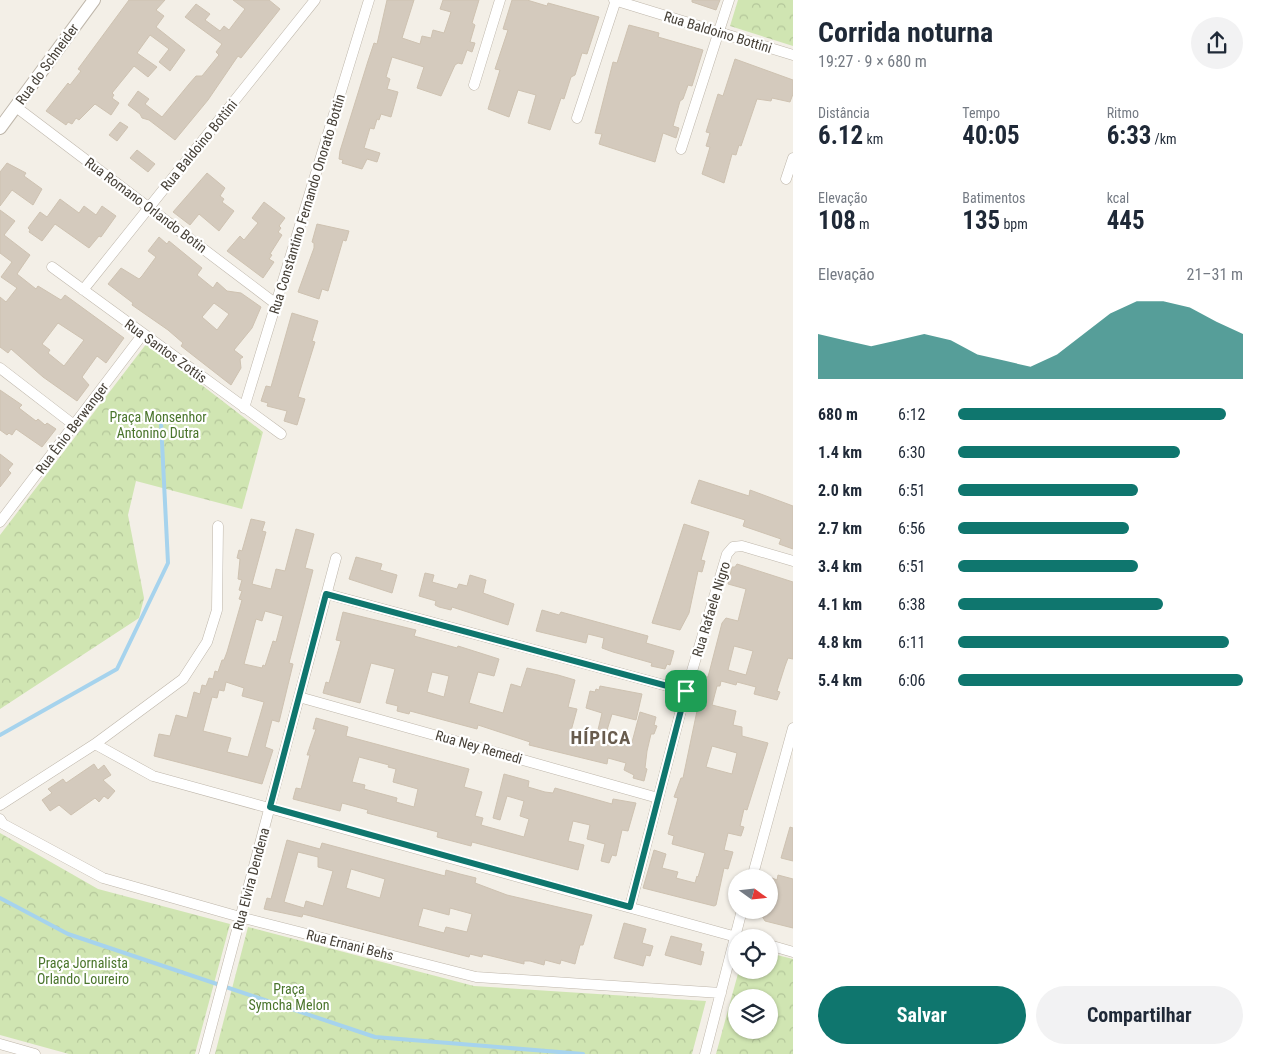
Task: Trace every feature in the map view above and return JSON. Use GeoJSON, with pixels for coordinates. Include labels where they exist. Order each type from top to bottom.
{"type":"FeatureCollection","features":[{"type":"Feature","properties":{"kind":"street","name":"Rua do Schneider"},"geometry":{"type":"LineString","coordinates":[[0,128],[94,0]]}},
{"type":"Feature","properties":{"kind":"street","name":"Rua Baldoino Bottini"},"geometry":{"type":"LineString","coordinates":[[83,290],[316,0]]}},
{"type":"Feature","properties":{"kind":"street","name":"Rua Constantino Fernando Onorato Bottin"},"geometry":{"type":"LineString","coordinates":[[244,408],[369,0]]}},
{"type":"Feature","properties":{"kind":"street"},"geometry":{"type":"LineString","coordinates":[[474,85],[500,0]]}},
{"type":"Feature","properties":{"kind":"street","name":"Rua Baldoino Bottini"},"geometry":{"type":"LineString","coordinates":[[615,0],[793,55]]}},
{"type":"Feature","properties":{"kind":"street"},"geometry":{"type":"LineString","coordinates":[[576,118],[615,0]]}},
{"type":"Feature","properties":{"kind":"street"},"geometry":{"type":"LineString","coordinates":[[681,149],[729,0]]}},
{"type":"Feature","properties":{"kind":"street","name":"Rua Romano Orlando Botin"},"geometry":{"type":"LineString","coordinates":[[16,107],[276,304]]}},
{"type":"Feature","properties":{"kind":"street"},"geometry":{"type":"LineString","coordinates":[[786,179],[793,158]]}},
{"type":"Feature","properties":{"kind":"street","name":"Rua Santos Zottis"},"geometry":{"type":"LineString","coordinates":[[52,267],[281,434]]}},
{"type":"Feature","properties":{"kind":"street","name":"Rua Ênio Berwanger"},"geometry":{"type":"LineString","coordinates":[[0,522],[143,334]]}},
{"type":"Feature","properties":{"kind":"street"},"geometry":{"type":"LineString","coordinates":[[0,368],[74,425]]}},
{"type":"Feature","properties":{"kind":"street"},"geometry":{"type":"LineString","coordinates":[[0,805],[95,744],[183,680],[207,642],[217,610],[218,526]]}},
{"type":"Feature","properties":{"kind":"street","name":"Rua Rafaele Nigro"},"geometry":{"type":"LineString","coordinates":[[630,907],[686,691],[727,554],[733,547],[742,546],[793,561]]}},
{"type":"Feature","properties":{"kind":"street","name":"Rua Elvira Dendena"},"geometry":{"type":"LineString","coordinates":[[204,1054],[336,558]]}},
{"type":"Feature","properties":{"kind":"street"},"geometry":{"type":"LineString","coordinates":[[326,594],[686,691]]}},
{"type":"Feature","properties":{"kind":"street","name":"Rua Ney Remedi"},"geometry":{"type":"LineString","coordinates":[[299,697],[658,798]]}},
{"type":"Feature","properties":{"kind":"street"},"geometry":{"type":"LineString","coordinates":[[754,869],[793,728]]}},
{"type":"Feature","properties":{"kind":"street"},"geometry":{"type":"LineString","coordinates":[[95,744],[152,776],[728,934]]}},
{"type":"Feature","properties":{"kind":"street","name":"Rua Ernani Behs"},"geometry":{"type":"LineString","coordinates":[[0,819],[3,824],[103,878],[240,917],[476,978],[721,993]]}},
{"type":"Feature","properties":{"kind":"street"},"geometry":{"type":"LineString","coordinates":[[778,948],[793,952]]}},
{"type":"Feature","properties":{"kind":"street"},"geometry":{"type":"LineString","coordinates":[[706,1050],[728,970]]}},
{"type":"Feature","properties":{"kind":"street"},"geometry":{"type":"LineString","coordinates":[[0,1044],[35,1054]]}},
{"type":"Feature","properties":{"kind":"green space"},"geometry":{"type":"Polygon","coordinates":[[[738,0],[793,0],[793,46],[730,26],[738,0]]]}},
{"type":"Feature","properties":{"kind":"green space","name":"Praça Monsenhor Antonino Dutra"},"geometry":{"type":"Polygon","coordinates":[[[147,343],[263,432],[242,509],[136,481],[128,515],[144,598],[139,618],[0,709],[0,535],[147,343]]]}},
{"type":"Feature","properties":{"kind":"green space","name":"Praça Jornalista Orlando Loureiro"},"geometry":{"type":"Polygon","coordinates":[[[0,833],[98,889],[230,924],[195,1054],[69,1054],[0,1035],[0,833]]]}},
{"type":"Feature","properties":{"kind":"green space","name":"Praça Symcha Melon"},"geometry":{"type":"Polygon","coordinates":[[[248,927],[474,986],[706,1001],[692,1054],[215,1054],[248,927]]]}},
{"type":"Feature","properties":{"kind":"green space"},"geometry":{"type":"Polygon","coordinates":[[[778,955],[793,959],[793,1054],[716,1054],[728,1010],[728,1039],[778,1039],[778,989],[734,989],[737,979],[778,979],[778,955]]]}},
{"type":"Feature","properties":{"kind":"building"},"geometry":{"type":"Polygon","coordinates":[[[129,0],[165,0],[156,10],[164,16],[156,27],[185,50],[170,71],[159,62],[169,49],[150,35],[137,53],[157,67],[148,77],[134,66],[112,93],[114,95],[112,98],[119,103],[111,115],[95,104],[79,120],[76,118],[72,124],[68,122],[66,125],[46,111],[68,83],[70,85],[81,71],[78,69],[129,0]]]}},
{"type":"Feature","properties":{"kind":"building"},"geometry":{"type":"Polygon","coordinates":[[[233,0],[269,0],[280,9],[241,58],[238,56],[208,100],[175,140],[149,120],[142,118],[140,114],[128,105],[138,91],[149,99],[145,104],[162,117],[196,76],[202,76],[219,55],[216,52],[222,44],[185,17],[196,4],[210,14],[205,20],[220,31],[224,26],[229,30],[245,9],[233,0]]]}},
{"type":"Feature","properties":{"kind":"building"},"geometry":{"type":"Polygon","coordinates":[[[387,0],[414,0],[402,38],[420,44],[422,36],[431,38],[433,30],[444,33],[451,12],[440,9],[443,0],[479,0],[472,23],[475,25],[470,42],[475,43],[472,52],[467,50],[462,64],[458,63],[455,65],[441,96],[417,88],[424,67],[392,57],[386,77],[390,79],[387,89],[398,92],[391,117],[381,114],[379,120],[377,119],[374,129],[370,128],[364,148],[380,153],[377,162],[367,159],[362,169],[342,163],[343,160],[339,159],[340,151],[374,43],[377,44],[387,0]]]}},
{"type":"Feature","properties":{"kind":"building"},"geometry":{"type":"Polygon","coordinates":[[[512,0],[527,0],[547,6],[548,3],[599,17],[587,54],[582,53],[564,99],[561,98],[550,130],[528,123],[536,95],[518,90],[509,117],[488,109],[500,70],[495,69],[508,30],[503,29],[512,0]]]}},
{"type":"Feature","properties":{"kind":"building"},"geometry":{"type":"Polygon","coordinates":[[[692,0],[720,0],[716,10],[692,2],[692,0]]]}},
{"type":"Feature","properties":{"kind":"building"},"geometry":{"type":"Polygon","coordinates":[[[629,25],[659,33],[658,37],[703,50],[692,86],[688,85],[683,99],[680,101],[673,126],[679,128],[676,138],[663,133],[655,162],[599,144],[602,134],[595,133],[613,62],[617,63],[629,25]]]}},
{"type":"Feature","properties":{"kind":"building"},"geometry":{"type":"Polygon","coordinates":[[[735,59],[793,80],[793,94],[790,102],[772,98],[771,101],[757,99],[741,146],[739,145],[736,155],[732,154],[724,183],[702,174],[710,147],[706,146],[710,133],[706,132],[718,94],[723,96],[735,59]]]}},
{"type":"Feature","properties":{"kind":"building"},"geometry":{"type":"Polygon","coordinates":[[[120,122],[128,127],[117,141],[109,135],[120,122]]]}},
{"type":"Feature","properties":{"kind":"building"},"geometry":{"type":"Polygon","coordinates":[[[137,150],[155,164],[148,172],[130,158],[137,150]]]}},
{"type":"Feature","properties":{"kind":"building"},"geometry":{"type":"Polygon","coordinates":[[[7,163],[26,173],[24,176],[42,189],[33,205],[12,190],[0,206],[0,172],[7,163]]]}},
{"type":"Feature","properties":{"kind":"building"},"geometry":{"type":"Polygon","coordinates":[[[207,173],[225,188],[220,196],[224,199],[222,202],[234,211],[219,231],[199,214],[190,225],[173,212],[207,173]]]}},
{"type":"Feature","properties":{"kind":"building"},"geometry":{"type":"Polygon","coordinates":[[[60,199],[79,213],[84,206],[96,215],[102,206],[116,216],[101,237],[99,236],[89,248],[55,224],[42,241],[29,232],[28,228],[40,212],[47,217],[60,199]]]}},
{"type":"Feature","properties":{"kind":"building"},"geometry":{"type":"Polygon","coordinates":[[[264,202],[285,218],[279,226],[281,228],[278,232],[282,235],[270,254],[272,255],[269,259],[274,262],[263,278],[227,251],[240,236],[244,240],[258,223],[252,218],[264,202]]]}},
{"type":"Feature","properties":{"kind":"building"},"geometry":{"type":"Polygon","coordinates":[[[0,210],[15,221],[4,235],[30,255],[17,274],[36,289],[38,286],[61,300],[65,295],[124,338],[106,363],[97,356],[82,377],[89,385],[77,401],[43,377],[11,349],[8,353],[0,347],[0,297],[6,302],[17,288],[1,277],[12,262],[0,253],[0,210]],[[58,323],[42,344],[50,350],[48,353],[64,366],[84,340],[58,323]]]}},
{"type":"Feature","properties":{"kind":"building"},"geometry":{"type":"Polygon","coordinates":[[[317,224],[349,231],[346,241],[343,240],[328,291],[322,289],[319,299],[298,292],[314,248],[314,243],[312,242],[317,224]]]}},
{"type":"Feature","properties":{"kind":"building"},"geometry":{"type":"Polygon","coordinates":[[[159,237],[167,244],[169,241],[202,268],[197,275],[213,288],[217,282],[227,291],[241,293],[261,307],[252,328],[234,350],[243,357],[240,359],[241,368],[231,385],[181,346],[183,343],[168,330],[132,305],[133,303],[108,284],[121,268],[139,279],[156,257],[148,251],[159,237]],[[214,303],[202,317],[217,330],[229,314],[214,303]]]}},
{"type":"Feature","properties":{"kind":"building"},"geometry":{"type":"Polygon","coordinates":[[[292,313],[318,321],[312,341],[315,342],[298,397],[305,399],[297,425],[284,421],[287,411],[267,406],[268,403],[261,401],[266,386],[271,387],[292,313]]]}},
{"type":"Feature","properties":{"kind":"building"},"geometry":{"type":"Polygon","coordinates":[[[0,390],[22,405],[19,408],[36,421],[38,419],[45,425],[47,423],[56,429],[42,447],[16,429],[12,435],[9,433],[7,435],[0,430],[0,390]]]}},
{"type":"Feature","properties":{"kind":"building"},"geometry":{"type":"Polygon","coordinates":[[[0,454],[13,464],[8,470],[11,473],[0,487],[0,454]]]}},
{"type":"Feature","properties":{"kind":"building"},"geometry":{"type":"Polygon","coordinates":[[[699,480],[749,496],[750,490],[793,506],[793,549],[779,544],[781,539],[743,526],[745,520],[691,503],[699,480]]]}},
{"type":"Feature","properties":{"kind":"building"},"geometry":{"type":"Polygon","coordinates":[[[251,519],[265,522],[262,531],[266,532],[252,584],[271,589],[276,569],[285,571],[296,529],[314,534],[305,568],[313,570],[289,663],[293,664],[279,722],[272,720],[265,747],[273,750],[262,784],[154,756],[159,734],[170,736],[176,715],[187,718],[194,692],[200,694],[202,685],[206,686],[209,678],[213,679],[215,671],[218,672],[222,660],[224,660],[242,600],[239,599],[242,591],[239,590],[242,580],[238,579],[240,559],[237,558],[239,550],[242,551],[251,519]],[[265,611],[262,621],[256,619],[244,664],[262,668],[263,665],[265,666],[273,641],[276,642],[283,616],[265,611]],[[226,682],[224,691],[219,690],[217,698],[212,697],[203,731],[231,738],[227,752],[248,757],[264,702],[242,696],[244,688],[226,682]]]}},
{"type":"Feature","properties":{"kind":"building"},"geometry":{"type":"Polygon","coordinates":[[[684,524],[709,532],[701,560],[705,561],[702,572],[698,571],[689,613],[680,630],[652,623],[684,524]]]}},
{"type":"Feature","properties":{"kind":"building"},"geometry":{"type":"Polygon","coordinates":[[[356,557],[382,564],[380,570],[397,575],[392,593],[349,579],[356,557]]]}},
{"type":"Feature","properties":{"kind":"building"},"geometry":{"type":"Polygon","coordinates":[[[737,564],[793,582],[793,659],[788,658],[777,691],[780,692],[777,700],[754,694],[756,687],[737,682],[736,685],[721,681],[720,686],[717,686],[712,705],[736,711],[733,725],[742,727],[742,736],[768,743],[747,810],[744,809],[740,826],[744,827],[741,836],[728,833],[724,850],[733,852],[728,869],[724,868],[716,905],[714,906],[643,888],[654,850],[666,854],[662,868],[678,872],[676,878],[695,883],[705,853],[672,844],[674,836],[668,834],[678,798],[674,797],[681,778],[683,778],[702,687],[705,677],[708,677],[722,623],[726,618],[738,621],[746,589],[728,584],[732,567],[735,567],[737,564]],[[734,646],[728,670],[746,675],[753,651],[734,646]],[[712,746],[706,767],[732,774],[737,753],[712,746]]]}},
{"type":"Feature","properties":{"kind":"building"},"geometry":{"type":"Polygon","coordinates":[[[425,573],[434,575],[432,582],[457,589],[459,584],[467,586],[470,575],[486,580],[483,593],[514,604],[508,625],[452,607],[451,610],[439,607],[435,605],[436,601],[419,596],[425,573]]]}},
{"type":"Feature","properties":{"kind":"building"},"geometry":{"type":"Polygon","coordinates":[[[542,610],[559,615],[561,612],[648,636],[646,643],[674,651],[670,665],[667,664],[665,669],[651,666],[652,663],[602,648],[604,638],[588,634],[586,643],[536,631],[542,610]]]}},
{"type":"Feature","properties":{"kind":"building"},"geometry":{"type":"Polygon","coordinates":[[[343,612],[416,630],[414,636],[457,648],[458,646],[499,659],[494,676],[478,672],[469,703],[503,713],[511,684],[521,687],[527,668],[575,680],[568,707],[577,709],[571,731],[596,738],[602,713],[586,708],[590,691],[595,692],[596,689],[599,690],[600,686],[642,694],[636,720],[612,714],[604,740],[631,746],[640,712],[656,717],[654,725],[657,726],[654,734],[651,734],[644,781],[633,778],[634,775],[624,770],[626,763],[608,758],[607,764],[529,745],[530,742],[478,725],[477,729],[410,711],[409,714],[397,711],[398,706],[386,703],[395,669],[371,663],[360,703],[323,693],[326,682],[329,683],[341,641],[336,640],[343,612]],[[432,672],[427,692],[444,697],[449,676],[432,672]]]}},
{"type":"Feature","properties":{"kind":"building"},"geometry":{"type":"Polygon","coordinates":[[[316,718],[348,727],[346,736],[469,769],[464,787],[482,792],[475,816],[483,818],[481,825],[524,837],[529,819],[520,816],[524,801],[507,796],[500,820],[493,818],[504,774],[529,781],[528,787],[545,792],[553,793],[555,788],[612,804],[613,799],[636,803],[628,831],[622,830],[616,856],[612,855],[609,863],[601,861],[605,844],[587,839],[590,825],[573,821],[568,841],[584,845],[578,870],[472,842],[471,846],[437,837],[438,832],[367,813],[368,810],[342,803],[340,811],[293,799],[296,788],[301,789],[310,755],[307,755],[316,729],[313,729],[316,718]],[[359,757],[352,782],[365,785],[364,789],[397,798],[396,802],[414,807],[418,789],[393,782],[396,769],[388,767],[389,765],[359,757]]]}},
{"type":"Feature","properties":{"kind":"building"},"geometry":{"type":"Polygon","coordinates":[[[94,764],[98,770],[104,765],[111,775],[103,780],[115,791],[108,799],[104,796],[99,802],[95,798],[71,815],[59,805],[50,811],[42,800],[52,793],[48,789],[63,779],[66,783],[94,764]]]}},
{"type":"Feature","properties":{"kind":"building"},"geometry":{"type":"Polygon","coordinates":[[[790,827],[793,828],[793,861],[781,858],[790,827]]]}},
{"type":"Feature","properties":{"kind":"building"},"geometry":{"type":"Polygon","coordinates":[[[287,840],[320,849],[322,843],[445,876],[446,870],[476,878],[475,883],[507,895],[592,915],[583,945],[580,945],[575,964],[561,960],[560,964],[545,960],[544,965],[530,961],[524,961],[524,964],[483,954],[482,957],[470,954],[469,957],[303,914],[302,917],[264,909],[267,898],[271,899],[287,840]],[[298,852],[284,902],[304,908],[306,901],[323,906],[333,871],[318,867],[318,857],[298,852]],[[351,869],[346,888],[380,898],[385,879],[351,869]],[[423,908],[418,926],[444,933],[446,927],[467,932],[472,914],[450,908],[449,915],[423,908]]]}},
{"type":"Feature","properties":{"kind":"building"},"geometry":{"type":"Polygon","coordinates":[[[778,875],[793,879],[793,928],[765,921],[764,919],[778,919],[778,875]]]}},
{"type":"Feature","properties":{"kind":"building"},"geometry":{"type":"Polygon","coordinates":[[[624,923],[646,929],[642,943],[653,946],[650,956],[646,955],[643,966],[614,958],[624,923]]]}},
{"type":"Feature","properties":{"kind":"building"},"geometry":{"type":"Polygon","coordinates":[[[671,936],[702,944],[700,951],[704,952],[701,965],[665,955],[671,936]]]}},
{"type":"Feature","properties":{"kind":"waterway"},"geometry":{"type":"LineString","coordinates":[[0,735],[117,669],[168,563],[161,422]]}},
{"type":"Feature","properties":{"kind":"waterway"},"geometry":{"type":"LineString","coordinates":[[0,898],[68,934],[375,1037],[583,1054]]}},
{"type":"Feature","properties":{"kind":"district","name":"HÍPICA"},"geometry":{"type":"Point","coordinates":[601,737]}},
{"type":"Feature","properties":{"kind":"route"},"geometry":{"type":"LineString","coordinates":[[326,594],[686,691],[630,907],[270,807],[326,594]]}}]}
